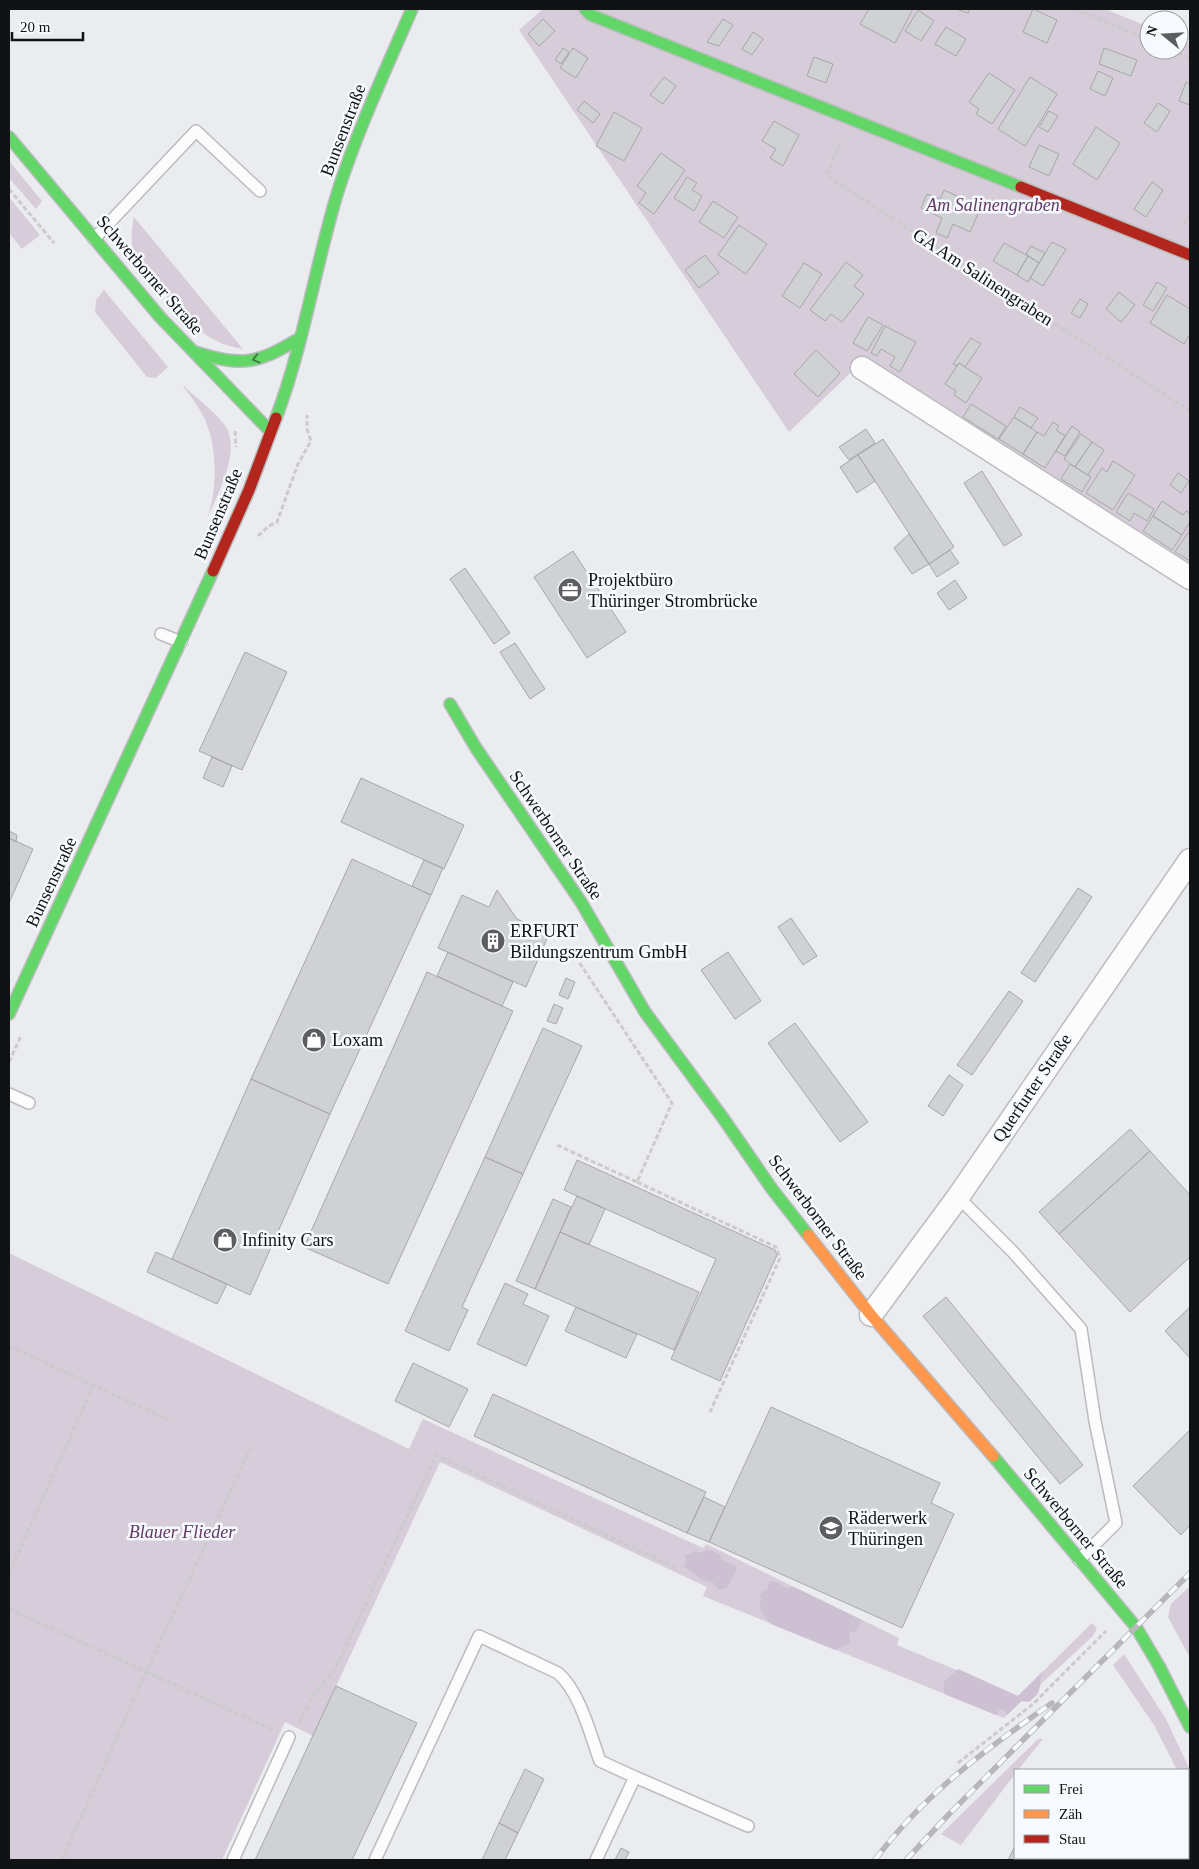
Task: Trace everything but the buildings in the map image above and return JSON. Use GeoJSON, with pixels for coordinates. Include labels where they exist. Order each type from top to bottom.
{"type":"FeatureCollection","features":[{"type":"Feature","properties":{"kind":"street","name":"Bunsenstraße"},"geometry":{"type":"LineString","coordinates":[[9,1014],[246,497],[289,383],[342,183],[361,128],[412,9]]}},
{"type":"Feature","properties":{"kind":"street"},"geometry":{"type":"LineString","coordinates":[[585,9],[591,15],[1190,255]]}},
{"type":"Feature","properties":{"kind":"street","name":"Schwerborner Straße"},"geometry":{"type":"LineString","coordinates":[[9,137],[160,317],[270,431]]}},
{"type":"Feature","properties":{"kind":"street"},"geometry":{"type":"LineString","coordinates":[[194,352],[225,361],[257,360],[300,338]]}},
{"type":"Feature","properties":{"kind":"street"},"geometry":{"type":"LineString","coordinates":[[862,368],[1190,578]]}},
{"type":"Feature","properties":{"kind":"street","name":"Schwerborner Straße"},"geometry":{"type":"LineString","coordinates":[[450,704],[476,748],[580,902],[645,1012],[723,1118],[772,1189],[871,1315],[935,1388],[1136,1627],[1186,1708],[1190,1727]]}},
{"type":"Feature","properties":{"kind":"street","name":"Querfurter Straße"},"geometry":{"type":"LineString","coordinates":[[871,1315],[958,1197],[1190,860]]}},
{"type":"Feature","properties":{"kind":"lane"},"geometry":{"type":"LineString","coordinates":[[94,239],[196,131],[260,191]]}},
{"type":"Feature","properties":{"kind":"lane"},"geometry":{"type":"LineString","coordinates":[[161,634],[181,642]]}},
{"type":"Feature","properties":{"kind":"lane"},"geometry":{"type":"LineString","coordinates":[[9,1094],[29,1103]]}},
{"type":"Feature","properties":{"kind":"lane"},"geometry":{"type":"LineString","coordinates":[[958,1197],[1013,1252],[1081,1329],[1095,1421],[1116,1523],[1079,1560]]}},
{"type":"Feature","properties":{"kind":"lane"},"geometry":{"type":"LineString","coordinates":[[374,1860],[478,1636],[558,1673],[566,1680],[579,1705],[600,1762],[748,1826]]}},
{"type":"Feature","properties":{"kind":"lane"},"geometry":{"type":"LineString","coordinates":[[233,1860],[289,1737]]}},
{"type":"Feature","properties":{"kind":"lane"},"geometry":{"type":"LineString","coordinates":[[596,1860],[635,1777]]}},
{"type":"Feature","properties":{"kind":"path"},"geometry":{"type":"LineString","coordinates":[[1076,9],[1139,36]]}},
{"type":"Feature","properties":{"kind":"path","name":"GA Am Salinengraben"},"geometry":{"type":"LineString","coordinates":[[850,118],[827,176],[1190,411]]}},
{"type":"Feature","properties":{"kind":"path"},"geometry":{"type":"LineString","coordinates":[[9,189],[54,243]]}},
{"type":"Feature","properties":{"kind":"path"},"geometry":{"type":"LineString","coordinates":[[579,962],[672,1103],[637,1182]]}},
{"type":"Feature","properties":{"kind":"path"},"geometry":{"type":"LineString","coordinates":[[557,1144],[776,1247],[780,1258],[710,1412]]}},
{"type":"Feature","properties":{"kind":"path"},"geometry":{"type":"LineString","coordinates":[[9,1346],[169,1420]]}},
{"type":"Feature","properties":{"kind":"path"},"geometry":{"type":"LineString","coordinates":[[9,1574],[93,1386]]}},
{"type":"Feature","properties":{"kind":"path"},"geometry":{"type":"LineString","coordinates":[[62,1860],[146,1672],[251,1447]]}},
{"type":"Feature","properties":{"kind":"path"},"geometry":{"type":"LineString","coordinates":[[9,1609],[289,1737],[313,1696],[335,1669],[436,1455],[676,1568]]}},
{"type":"Feature","properties":{"kind":"path"},"geometry":{"type":"LineString","coordinates":[[958,1764],[1003,1727],[1020,1716],[1124,1613]]}},
{"type":"Feature","properties":{"kind":"green space","name":"Am Salinengraben"},"geometry":{"type":"Polygon","coordinates":[[[543,9],[1105,9],[1139,23],[1139,60],[1189,60],[1190,44],[1190,563],[866,358],[789,432],[519,30],[543,9]]]}},
{"type":"Feature","properties":{"kind":"green space"},"geometry":{"type":"Polygon","coordinates":[[[9,161],[42,201],[36,209],[9,178],[9,161]]]}},
{"type":"Feature","properties":{"kind":"green space"},"geometry":{"type":"Polygon","coordinates":[[[9,197],[40,235],[22,249],[9,233],[9,197]]]}},
{"type":"Feature","properties":{"kind":"green space"},"geometry":{"type":"Polygon","coordinates":[[[134,217],[243,349],[229,346],[206,335],[186,319],[144,271],[136,259],[132,244],[134,217]]]}},
{"type":"Feature","properties":{"kind":"green space"},"geometry":{"type":"Polygon","coordinates":[[[104,290],[168,367],[156,378],[147,377],[95,312],[96,300],[104,290]]]}},
{"type":"Feature","properties":{"kind":"green space"},"geometry":{"type":"Polygon","coordinates":[[[183,386],[218,417],[226,427],[230,437],[231,448],[226,473],[207,519],[211,507],[214,479],[211,436],[201,412],[183,386]]]}},
{"type":"Feature","properties":{"kind":"green space","name":"Blauer Flieder"},"geometry":{"type":"Polygon","coordinates":[[[9,1253],[409,1449],[423,1419],[703,1548],[706,1544],[899,1638],[897,1645],[1018,1696],[1092,1623],[1097,1628],[1093,1636],[1041,1684],[1038,1694],[1029,1702],[1021,1701],[1004,1718],[703,1596],[707,1587],[440,1462],[313,1736],[285,1722],[222,1860],[9,1860],[9,1253]]]}},
{"type":"Feature","properties":{"kind":"green space"},"geometry":{"type":"Polygon","coordinates":[[[1190,1586],[1190,1658],[1168,1617],[1171,1604],[1190,1586]]]}},
{"type":"Feature","properties":{"kind":"green space"},"geometry":{"type":"Polygon","coordinates":[[[1124,1654],[1166,1719],[1190,1770],[1190,1797],[1189,1769],[1176,1769],[1154,1725],[1113,1665],[1124,1654]]]}},
{"type":"Feature","properties":{"kind":"green space"},"geometry":{"type":"Polygon","coordinates":[[[1038,1739],[1043,1739],[1019,1769],[1014,1769],[1014,1775],[961,1845],[941,1834],[1038,1739]]]}},
{"type":"Feature","properties":{"kind":"shaded area"},"geometry":{"type":"Polygon","coordinates":[[[707,1550],[717,1553],[723,1561],[736,1566],[737,1570],[727,1588],[718,1590],[714,1583],[702,1580],[683,1566],[686,1560],[685,1555],[696,1551],[701,1553],[707,1550]]]}},
{"type":"Feature","properties":{"kind":"shaded area"},"geometry":{"type":"Polygon","coordinates":[[[773,1581],[786,1588],[794,1587],[862,1620],[856,1631],[849,1633],[850,1644],[835,1650],[771,1624],[759,1609],[761,1600],[759,1595],[768,1588],[768,1583],[773,1581]]]}},
{"type":"Feature","properties":{"kind":"shaded area"},"geometry":{"type":"Polygon","coordinates":[[[958,1669],[1018,1696],[1043,1671],[1037,1694],[1034,1698],[1029,1702],[1022,1701],[1007,1715],[1004,1709],[999,1710],[996,1715],[944,1694],[944,1682],[958,1669]]]}},
{"type":"Feature","properties":{"kind":"railway"},"geometry":{"type":"LineString","coordinates":[[906,1860],[952,1811],[1190,1573]]}},
{"type":"Feature","properties":{"kind":"railway"},"geometry":{"type":"LineString","coordinates":[[875,1860],[913,1815],[957,1774],[1052,1703]]}},
{"type":"Feature","properties":{"kind":"traffic: fast"},"geometry":{"type":"LineString","coordinates":[[276,418],[302,333],[338,191],[363,122],[412,9]]}},
{"type":"Feature","properties":{"kind":"traffic: fast"},"geometry":{"type":"LineString","coordinates":[[585,9],[591,15],[1021,187]]}},
{"type":"Feature","properties":{"kind":"traffic: fast"},"geometry":{"type":"LineString","coordinates":[[9,137],[160,317],[270,431]]}},
{"type":"Feature","properties":{"kind":"traffic: fast"},"geometry":{"type":"LineString","coordinates":[[195,352],[226,360],[249,360],[261,358],[300,338]]}},
{"type":"Feature","properties":{"kind":"traffic: fast"},"geometry":{"type":"LineString","coordinates":[[9,1014],[213,571]]}},
{"type":"Feature","properties":{"kind":"traffic: fast"},"geometry":{"type":"LineString","coordinates":[[450,704],[476,748],[581,902],[645,1012],[723,1118],[772,1189],[808,1235]]}},
{"type":"Feature","properties":{"kind":"traffic: fast"},"geometry":{"type":"LineString","coordinates":[[993,1456],[1136,1627],[1159,1666],[1190,1727]]}},
{"type":"Feature","properties":{"kind":"traffic: slow"},"geometry":{"type":"LineString","coordinates":[[808,1235],[871,1315],[993,1456]]}},
{"type":"Feature","properties":{"kind":"traffic: jam"},"geometry":{"type":"LineString","coordinates":[[1021,187],[1190,255]]}},
{"type":"Feature","properties":{"kind":"traffic: jam"},"geometry":{"type":"LineString","coordinates":[[213,571],[249,490],[276,418]]}},
{"type":"Feature","properties":{"kind":"place","name":"Projektbüro Thüringer Strombrücke"},"geometry":{"type":"Point","coordinates":[570,590]}},
{"type":"Feature","properties":{"kind":"place","name":"ERFURT Bildungszentrum GmbH"},"geometry":{"type":"Point","coordinates":[493,941]}},
{"type":"Feature","properties":{"kind":"place","name":"Loxam"},"geometry":{"type":"Point","coordinates":[314,1040]}},
{"type":"Feature","properties":{"kind":"place","name":"Infinity Cars"},"geometry":{"type":"Point","coordinates":[225,1240]}},
{"type":"Feature","properties":{"kind":"place","name":"Räderwerk Thüringen"},"geometry":{"type":"Point","coordinates":[831,1528]}}]}
